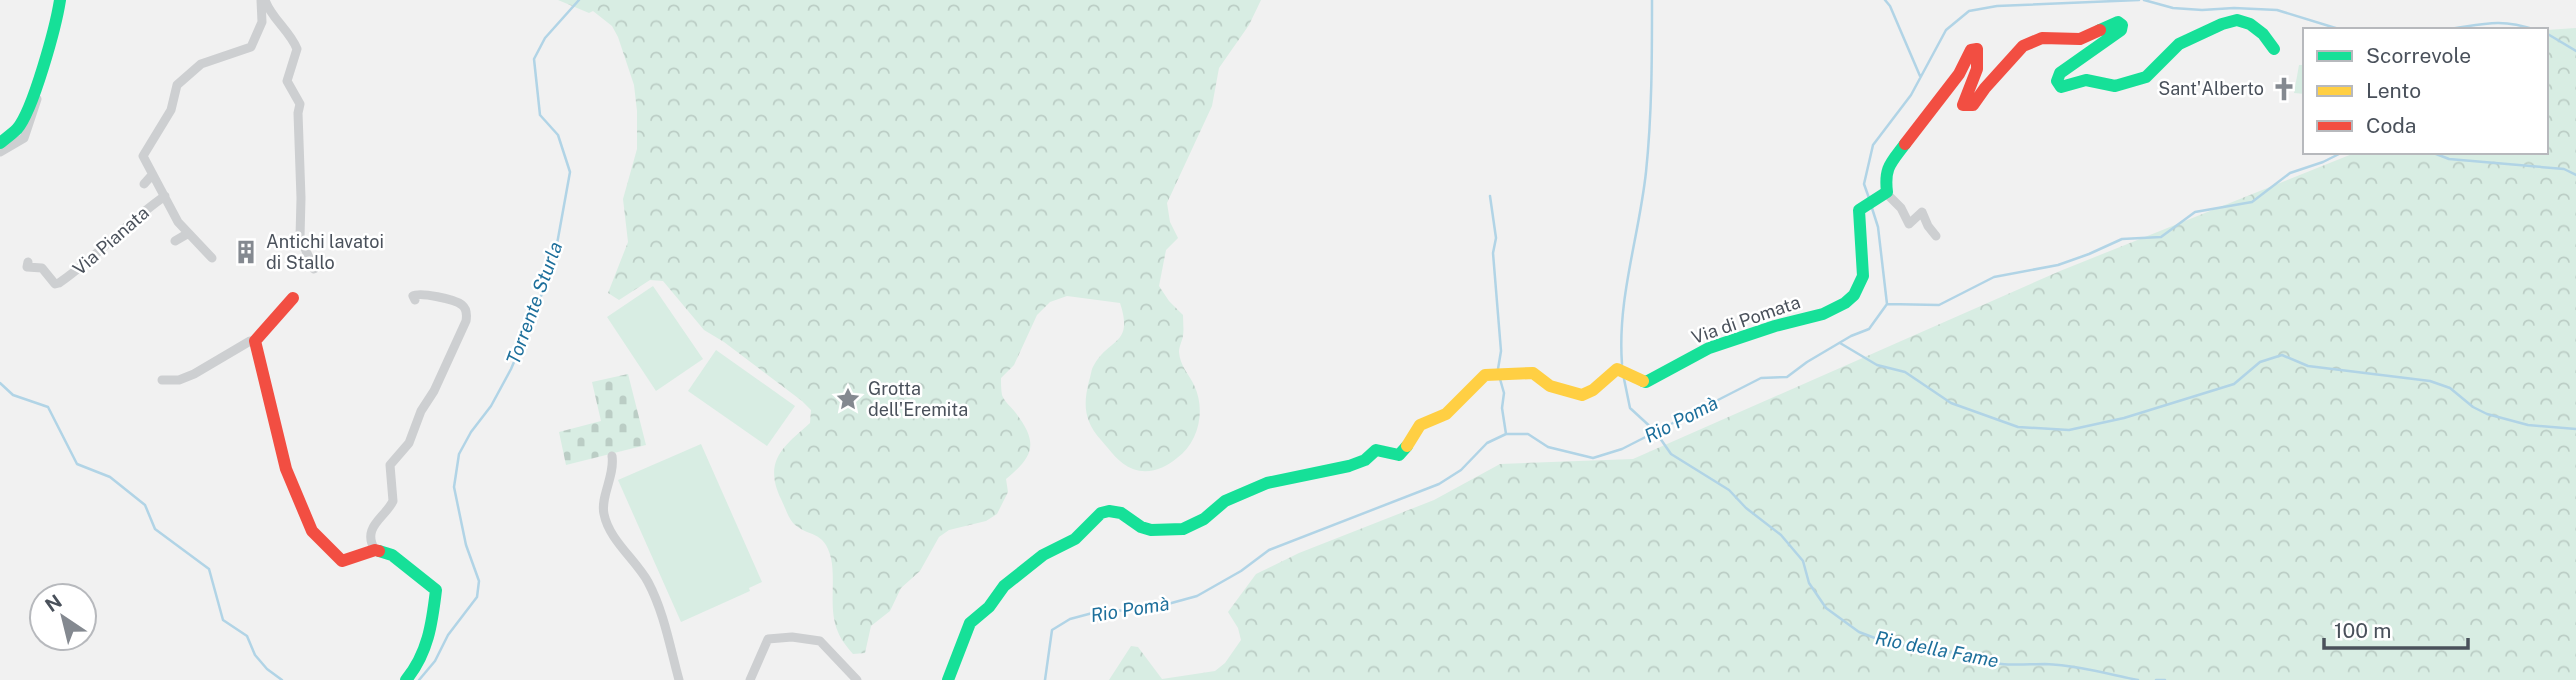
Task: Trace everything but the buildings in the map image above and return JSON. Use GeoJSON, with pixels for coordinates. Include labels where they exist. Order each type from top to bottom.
{"type":"FeatureCollection","features":[{"type":"Feature","properties":{"kind":"street"},"geometry":{"type":"LineString","coordinates":[[0,143],[12,135],[21,123],[56,24],[60,0]]}},
{"type":"Feature","properties":{"kind":"street"},"geometry":{"type":"LineString","coordinates":[[212,258],[187,234],[171,211],[144,156],[170,110],[177,85],[201,64],[251,47],[262,22],[263,0]]}},
{"type":"Feature","properties":{"kind":"street"},"geometry":{"type":"LineString","coordinates":[[263,0],[297,49],[287,81],[300,104],[300,239],[314,269]]}},
{"type":"Feature","properties":{"kind":"street"},"geometry":{"type":"LineString","coordinates":[[1936,236],[1927,226],[1922,212],[1909,224],[1900,208],[1882,195],[1888,186],[1885,175],[1887,168],[1959,74],[1971,50],[1977,49],[1979,55],[1976,73],[1963,102],[1963,105],[1969,107],[2023,46],[2042,38],[2080,39],[2118,22],[2122,25],[2121,30],[2060,73],[2057,81],[2061,87],[2086,80],[2115,86],[2146,77],[2179,44],[2237,20],[2250,24],[2263,34],[2274,49]]}},
{"type":"Feature","properties":{"kind":"street"},"geometry":{"type":"LineString","coordinates":[[0,152],[24,138],[43,77],[44,70],[41,69]]}},
{"type":"Feature","properties":{"kind":"street"},"geometry":{"type":"LineString","coordinates":[[144,184],[152,175]]}},
{"type":"Feature","properties":{"kind":"street","name":"Via di Pomata"},"geometry":{"type":"LineString","coordinates":[[948,680],[970,623],[989,607],[1004,586],[1043,555],[1075,539],[1101,513],[1121,513],[1141,527],[1151,530],[1176,531],[1197,523],[1225,501],[1267,483],[1349,466],[1365,460],[1376,450],[1399,455],[1409,447],[1418,427],[1425,422],[1441,418],[1480,378],[1489,374],[1537,374],[1548,386],[1569,395],[1582,395],[1595,390],[1617,369],[1646,382],[1693,355],[1720,344],[1834,310],[1854,295],[1863,278],[1859,210],[1882,195]]}},
{"type":"Feature","properties":{"kind":"street","name":"Via Pianata"},"geometry":{"type":"LineString","coordinates":[[28,262],[27,267],[42,268],[55,284],[59,283],[85,265],[117,234],[165,196]]}},
{"type":"Feature","properties":{"kind":"street"},"geometry":{"type":"LineString","coordinates":[[175,241],[187,234]]}},
{"type":"Feature","properties":{"kind":"street"},"geometry":{"type":"LineString","coordinates":[[375,550],[372,544],[373,525],[393,501],[390,465],[409,443],[421,411],[466,321],[466,312],[459,304],[420,293],[413,296],[415,300]]}},
{"type":"Feature","properties":{"kind":"street"},"geometry":{"type":"LineString","coordinates":[[293,298],[283,313],[262,328],[255,341],[286,469],[312,531],[342,561],[375,550],[394,556],[436,590],[428,645],[419,668],[406,680]]}},
{"type":"Feature","properties":{"kind":"street"},"geometry":{"type":"LineString","coordinates":[[162,380],[179,380],[194,374],[250,341],[255,341]]}},
{"type":"Feature","properties":{"kind":"street"},"geometry":{"type":"LineString","coordinates":[[612,456],[613,470],[603,509],[604,515],[614,535],[649,584],[664,622],[679,680]]}},
{"type":"Feature","properties":{"kind":"street"},"geometry":{"type":"LineString","coordinates":[[750,680],[768,639],[783,637],[822,642],[857,680]]}},
{"type":"Feature","properties":{"kind":"green space"},"geometry":{"type":"Polygon","coordinates":[[[558,0],[1261,0],[1249,25],[1219,68],[1212,106],[1167,203],[1170,222],[1178,238],[1166,250],[1159,286],[1183,315],[1180,357],[1194,385],[1200,405],[1198,425],[1191,443],[1172,462],[1151,471],[1133,469],[1115,456],[1091,426],[1086,405],[1093,367],[1122,334],[1124,317],[1120,303],[1067,296],[1050,302],[1037,315],[1014,365],[1001,378],[1002,395],[1028,432],[1030,448],[1023,463],[1006,479],[1008,492],[997,514],[986,521],[949,530],[939,537],[920,571],[901,588],[890,611],[871,626],[865,653],[853,654],[841,638],[835,623],[832,567],[828,549],[820,538],[793,523],[776,486],[774,474],[779,456],[810,423],[811,410],[724,342],[704,330],[663,281],[650,280],[619,300],[608,293],[628,242],[623,199],[637,149],[634,85],[612,26],[593,11],[589,13],[558,0]]]}},
{"type":"Feature","properties":{"kind":"green space"},"geometry":{"type":"Polygon","coordinates":[[[2576,28],[2576,680],[1109,680],[1131,646],[1138,647],[1162,679],[1215,671],[1225,663],[1241,640],[1238,628],[1228,612],[1256,574],[1299,553],[1434,500],[1500,464],[1633,459],[2060,271],[2352,154],[2548,154],[2548,30],[2576,28]]]}},
{"type":"Feature","properties":{"kind":"green space"},"geometry":{"type":"Polygon","coordinates":[[[2299,65],[2303,65],[2303,94],[2294,93],[2299,65]]]}},
{"type":"Feature","properties":{"kind":"green space"},"geometry":{"type":"Polygon","coordinates":[[[653,286],[703,359],[656,391],[607,317],[653,286]]]}},
{"type":"Feature","properties":{"kind":"green space"},"geometry":{"type":"Polygon","coordinates":[[[716,350],[795,406],[767,446],[688,391],[716,350]]]}},
{"type":"Feature","properties":{"kind":"green space"},"geometry":{"type":"Polygon","coordinates":[[[628,374],[646,445],[566,465],[559,432],[601,421],[592,382],[628,374]]]}},
{"type":"Feature","properties":{"kind":"green space"},"geometry":{"type":"Polygon","coordinates":[[[701,444],[762,582],[749,588],[750,591],[681,622],[618,480],[701,444]]]}},
{"type":"Feature","properties":{"kind":"waterway","name":"Torrente Sturla"},"geometry":{"type":"LineString","coordinates":[[419,680],[435,661],[448,635],[477,597],[479,581],[466,545],[454,487],[459,454],[471,432],[491,406],[511,369],[538,306],[557,244],[570,172],[558,135],[540,115],[534,59],[545,38],[579,0]]}},
{"type":"Feature","properties":{"kind":"waterway"},"geometry":{"type":"LineString","coordinates":[[1622,364],[1623,316],[1648,151],[1652,0]]}},
{"type":"Feature","properties":{"kind":"waterway"},"geometry":{"type":"LineString","coordinates":[[1885,0],[1920,76]]}},
{"type":"Feature","properties":{"kind":"waterway","name":"Rio Pomà"},"geometry":{"type":"LineString","coordinates":[[1869,198],[1864,184],[1873,145],[1911,95],[1946,30],[1969,11],[1997,6],[2139,0]]}},
{"type":"Feature","properties":{"kind":"waterway"},"geometry":{"type":"LineString","coordinates":[[2144,0],[2173,8],[2277,10],[2336,28]]}},
{"type":"Feature","properties":{"kind":"waterway"},"geometry":{"type":"LineString","coordinates":[[2455,28],[2500,23],[2529,28]]}},
{"type":"Feature","properties":{"kind":"waterway"},"geometry":{"type":"LineString","coordinates":[[2548,34],[2576,51]]}},
{"type":"Feature","properties":{"kind":"waterway"},"geometry":{"type":"LineString","coordinates":[[1887,304],[1939,305],[1994,277],[2058,265],[2122,239],[2161,237],[2195,212],[2252,202],[2290,173],[2339,154]]}},
{"type":"Feature","properties":{"kind":"waterway"},"geometry":{"type":"LineString","coordinates":[[2436,154],[2449,159],[2564,169],[2576,175]]}},
{"type":"Feature","properties":{"kind":"waterway"},"geometry":{"type":"LineString","coordinates":[[1490,196],[1496,238],[1493,253],[1501,351],[1498,369]]}},
{"type":"Feature","properties":{"kind":"waterway","name":"Rio Pomà"},"geometry":{"type":"LineString","coordinates":[[1045,680],[1052,630],[1070,619],[1100,611],[1146,610],[1197,596],[1241,571],[1269,550],[1439,484],[1461,470],[1487,443],[1506,434],[1528,434],[1548,447],[1593,458],[1622,449],[1761,378],[1787,377],[1851,336],[1869,329],[1887,304],[1878,227],[1871,205]]}},
{"type":"Feature","properties":{"kind":"waterway"},"geometry":{"type":"LineString","coordinates":[[1840,343],[1877,365],[1905,372],[1951,403],[2018,427],[2069,430],[2124,418],[2234,384],[2260,362],[2282,355],[2308,366],[2430,381],[2450,388],[2473,407],[2487,414],[2528,425],[2576,429]]}},
{"type":"Feature","properties":{"kind":"waterway","name":"Rio della Fame"},"geometry":{"type":"LineString","coordinates":[[1623,374],[1630,408],[1655,431],[1671,454],[1729,490],[1746,508],[1781,535],[1803,561],[1809,583],[1826,608],[1859,632],[1888,643],[1974,656],[1991,662],[2068,666],[2138,680]]}},
{"type":"Feature","properties":{"kind":"waterway"},"geometry":{"type":"LineString","coordinates":[[1500,379],[1504,393],[1502,408],[1506,434]]}},
{"type":"Feature","properties":{"kind":"waterway"},"geometry":{"type":"LineString","coordinates":[[0,383],[13,395],[48,407],[77,464],[110,477],[145,505],[155,529],[209,569],[223,620],[247,636],[255,655],[267,669],[282,680]]}},
{"type":"Feature","properties":{"kind":"waterway","name":"Rio della Fame"},"geometry":{"type":"LineString","coordinates":[[2156,680],[2165,680]]}},
{"type":"Feature","properties":{"kind":"traffic: fast"},"geometry":{"type":"LineString","coordinates":[[0,143],[17,129],[30,105],[49,47],[60,0]]}},
{"type":"Feature","properties":{"kind":"traffic: fast"},"geometry":{"type":"LineString","coordinates":[[2100,30],[2118,22],[2122,25],[2121,30],[2060,73],[2057,81],[2061,87],[2086,80],[2115,86],[2146,77],[2179,44],[2237,20],[2250,24],[2263,34],[2274,49]]}},
{"type":"Feature","properties":{"kind":"traffic: fast"},"geometry":{"type":"LineString","coordinates":[[1643,381],[1646,382],[1709,348],[1775,326],[1823,314],[1845,303],[1854,295],[1863,276],[1859,210],[1887,192],[1888,171],[1905,144]]}},
{"type":"Feature","properties":{"kind":"traffic: fast"},"geometry":{"type":"LineString","coordinates":[[948,680],[970,623],[989,607],[1004,586],[1043,555],[1075,539],[1101,513],[1121,513],[1141,527],[1151,530],[1183,529],[1204,519],[1225,501],[1267,483],[1349,466],[1365,460],[1376,450],[1399,455],[1407,446]]}},
{"type":"Feature","properties":{"kind":"traffic: fast"},"geometry":{"type":"LineString","coordinates":[[379,551],[392,555],[436,590],[431,626],[424,649],[406,680]]}},
{"type":"Feature","properties":{"kind":"traffic: slow"},"geometry":{"type":"LineString","coordinates":[[1407,446],[1420,425],[1446,414],[1485,375],[1533,373],[1550,386],[1582,395],[1593,390],[1617,369],[1643,381]]}},
{"type":"Feature","properties":{"kind":"traffic: jam"},"geometry":{"type":"LineString","coordinates":[[1905,144],[1959,74],[1971,50],[1977,49],[1977,69],[1963,105],[1973,105],[2023,46],[2042,38],[2080,39],[2100,30]]}},
{"type":"Feature","properties":{"kind":"traffic: jam"},"geometry":{"type":"LineString","coordinates":[[293,298],[255,341],[286,469],[312,531],[342,561],[379,551]]}},
{"type":"Feature","properties":{"kind":"place","name":"Sant'Alberto"},"geometry":{"type":"Point","coordinates":[2284,89]}},
{"type":"Feature","properties":{"kind":"place","name":"Antichi lavatoi di Stallo"},"geometry":{"type":"Point","coordinates":[246,252]}},
{"type":"Feature","properties":{"kind":"place","name":"Grotta dell'Eremita"},"geometry":{"type":"Point","coordinates":[848,399]}}]}
